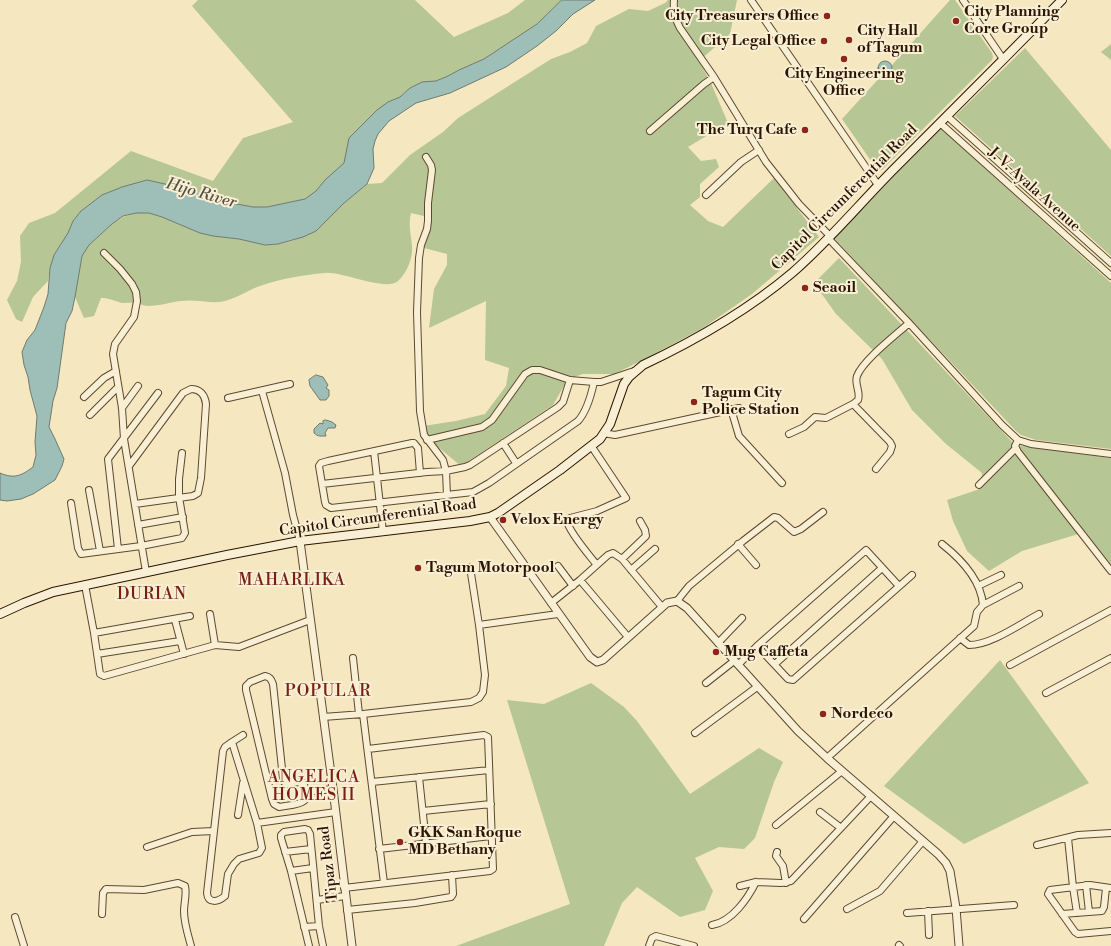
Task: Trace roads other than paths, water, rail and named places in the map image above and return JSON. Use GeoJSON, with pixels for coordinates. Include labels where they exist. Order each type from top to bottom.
{"type":"FeatureCollection","features":[{"type":"Feature","properties":{"kind":"main road","name":"Capitol Circumferential Road"},"geometry":{"type":"LineString","coordinates":[[0,614],[53,592],[300,541],[470,522],[490,517],[592,447],[605,432],[612,418],[624,384],[634,371],[705,334],[761,297],[792,272],[829,237],[878,185],[1062,0]]}},
{"type":"Feature","properties":{"kind":"street"},"geometry":{"type":"LineString","coordinates":[[674,0],[673,8],[680,28],[714,77],[759,150],[786,188],[829,237],[1002,425],[1018,440],[1031,444],[1111,454]]}},
{"type":"Feature","properties":{"kind":"street"},"geometry":{"type":"LineString","coordinates":[[751,0],[878,185]]}},
{"type":"Feature","properties":{"kind":"street"},"geometry":{"type":"LineString","coordinates":[[963,0],[1003,60]]}},
{"type":"Feature","properties":{"kind":"street"},"geometry":{"type":"LineString","coordinates":[[650,131],[714,77]]}},
{"type":"Feature","properties":{"kind":"street","name":"J. V. Ayala Avenue"},"geometry":{"type":"LineString","coordinates":[[947,116],[1111,263]]}},
{"type":"Feature","properties":{"kind":"street","name":"J. V. Ayala Avenue"},"geometry":{"type":"LineString","coordinates":[[940,123],[1111,276]]}},
{"type":"Feature","properties":{"kind":"street"},"geometry":{"type":"LineString","coordinates":[[706,195],[742,162],[759,150]]}},
{"type":"Feature","properties":{"kind":"street"},"geometry":{"type":"LineString","coordinates":[[426,157],[432,170],[427,229],[421,245],[419,258],[417,312],[420,411],[422,431],[427,440],[443,460],[446,471],[447,496]]}},
{"type":"Feature","properties":{"kind":"street"},"geometry":{"type":"LineString","coordinates":[[1076,244],[1082,237]]}},
{"type":"Feature","properties":{"kind":"street"},"geometry":{"type":"LineString","coordinates":[[104,253],[120,269],[132,284],[136,292],[137,301],[134,317],[113,348],[122,408],[124,439],[146,572]]}},
{"type":"Feature","properties":{"kind":"street"},"geometry":{"type":"LineString","coordinates":[[789,434],[804,427],[816,418],[826,418],[853,404],[859,398],[856,380],[861,369],[909,323]]}},
{"type":"Feature","properties":{"kind":"street"},"geometry":{"type":"LineString","coordinates":[[427,440],[482,427],[487,424],[492,420],[525,374],[532,370],[540,370],[570,380],[594,382],[602,382],[634,371]]}},
{"type":"Feature","properties":{"kind":"street"},"geometry":{"type":"LineString","coordinates":[[84,397],[104,378],[116,371]]}},
{"type":"Feature","properties":{"kind":"street"},"geometry":{"type":"LineString","coordinates":[[322,484],[446,471],[470,465],[561,405],[570,380]]}},
{"type":"Feature","properties":{"kind":"street"},"geometry":{"type":"LineString","coordinates":[[420,473],[418,448],[414,443],[321,463],[319,469],[325,502],[328,508],[447,496],[479,490],[516,463],[578,422],[583,416],[594,382]]}},
{"type":"Feature","properties":{"kind":"street"},"geometry":{"type":"LineString","coordinates":[[228,398],[290,384]]}},
{"type":"Feature","properties":{"kind":"street"},"geometry":{"type":"LineString","coordinates":[[122,408],[138,386]]}},
{"type":"Feature","properties":{"kind":"street"},"geometry":{"type":"LineString","coordinates":[[90,415],[118,387]]}},
{"type":"Feature","properties":{"kind":"street"},"geometry":{"type":"LineString","coordinates":[[129,466],[183,393],[191,389],[199,391],[203,395],[206,404],[200,490],[193,496],[135,504]]}},
{"type":"Feature","properties":{"kind":"street"},"geometry":{"type":"LineString","coordinates":[[262,390],[285,473],[293,515],[300,541]]}},
{"type":"Feature","properties":{"kind":"street"},"geometry":{"type":"LineString","coordinates":[[118,549],[108,459],[158,393]]}},
{"type":"Feature","properties":{"kind":"street"},"geometry":{"type":"LineString","coordinates":[[853,404],[890,442],[892,446],[890,452],[876,469]]}},
{"type":"Feature","properties":{"kind":"street"},"geometry":{"type":"LineString","coordinates":[[605,432],[615,435],[739,408]]}},
{"type":"Feature","properties":{"kind":"street"},"geometry":{"type":"LineString","coordinates":[[731,409],[740,436],[782,483]]}},
{"type":"Feature","properties":{"kind":"street"},"geometry":{"type":"LineString","coordinates":[[979,485],[1016,448],[1016,443],[1018,440]]}},
{"type":"Feature","properties":{"kind":"street"},"geometry":{"type":"LineString","coordinates":[[503,443],[516,463]]}},
{"type":"Feature","properties":{"kind":"street"},"geometry":{"type":"LineString","coordinates":[[592,447],[626,498],[597,511],[570,518],[567,521],[568,526],[597,565]]}},
{"type":"Feature","properties":{"kind":"street"},"geometry":{"type":"LineString","coordinates":[[1016,448],[1111,571]]}},
{"type":"Feature","properties":{"kind":"street"},"geometry":{"type":"LineString","coordinates":[[374,451],[384,532]]}},
{"type":"Feature","properties":{"kind":"street"},"geometry":{"type":"LineString","coordinates":[[71,503],[79,552],[84,554],[141,546],[182,538],[185,533],[179,497],[179,479],[182,453]]}},
{"type":"Feature","properties":{"kind":"street"},"geometry":{"type":"LineString","coordinates":[[89,490],[100,551]]}},
{"type":"Feature","properties":{"kind":"street"},"geometry":{"type":"LineString","coordinates":[[677,601],[689,586],[738,544],[774,517],[778,518],[794,532],[801,529],[823,512]]}},
{"type":"Feature","properties":{"kind":"street"},"geometry":{"type":"LineString","coordinates":[[138,525],[183,517]]}},
{"type":"Feature","properties":{"kind":"street"},"geometry":{"type":"LineString","coordinates":[[490,517],[558,614],[590,657],[597,662],[603,660],[667,602],[677,601],[687,608],[798,731],[938,854],[949,868],[956,908],[959,946]]}},
{"type":"Feature","properties":{"kind":"street"},"geometry":{"type":"LineString","coordinates":[[622,558],[646,536],[645,530],[640,521]]}},
{"type":"Feature","properties":{"kind":"street","name":"Tipaz Road"},"geometry":{"type":"LineString","coordinates":[[300,541],[352,946]]}},
{"type":"Feature","properties":{"kind":"street"},"geometry":{"type":"LineString","coordinates":[[738,544],[756,565]]}},
{"type":"Feature","properties":{"kind":"street"},"geometry":{"type":"LineString","coordinates":[[942,544],[962,562],[978,586],[983,605]]}},
{"type":"Feature","properties":{"kind":"street"},"geometry":{"type":"LineString","coordinates":[[632,570],[655,549]]}},
{"type":"Feature","properties":{"kind":"street"},"geometry":{"type":"LineString","coordinates":[[706,683],[736,663],[757,646],[866,550],[899,586]]}},
{"type":"Feature","properties":{"kind":"street"},"geometry":{"type":"LineString","coordinates":[[551,604],[611,553],[617,554],[622,558],[662,606]]}},
{"type":"Feature","properties":{"kind":"street"},"geometry":{"type":"LineString","coordinates":[[558,566],[573,586]]}},
{"type":"Feature","properties":{"kind":"street"},"geometry":{"type":"LineString","coordinates":[[323,717],[471,702],[479,698],[483,692],[485,675],[470,567]]}},
{"type":"Feature","properties":{"kind":"street"},"geometry":{"type":"LineString","coordinates":[[775,664],[882,568]]}},
{"type":"Feature","properties":{"kind":"street"},"geometry":{"type":"LineString","coordinates":[[757,646],[788,679],[790,680],[796,678],[912,575]]}},
{"type":"Feature","properties":{"kind":"street"},"geometry":{"type":"LineString","coordinates":[[978,586],[1002,575]]}},
{"type":"Feature","properties":{"kind":"street"},"geometry":{"type":"LineString","coordinates":[[580,580],[628,637]]}},
{"type":"Feature","properties":{"kind":"street"},"geometry":{"type":"LineString","coordinates":[[85,586],[100,674],[104,676],[215,645],[239,647],[310,620]]}},
{"type":"Feature","properties":{"kind":"street"},"geometry":{"type":"LineString","coordinates":[[827,758],[974,626],[975,615],[983,605],[1019,586]]}},
{"type":"Feature","properties":{"kind":"street"},"geometry":{"type":"LineString","coordinates":[[1010,665],[1111,610]]}},
{"type":"Feature","properties":{"kind":"street"},"geometry":{"type":"LineString","coordinates":[[210,614],[215,645]]}},
{"type":"Feature","properties":{"kind":"street"},"geometry":{"type":"LineString","coordinates":[[479,625],[558,614]]}},
{"type":"Feature","properties":{"kind":"street"},"geometry":{"type":"LineString","coordinates":[[960,638],[969,645],[980,643],[997,636],[1039,614]]}},
{"type":"Feature","properties":{"kind":"street"},"geometry":{"type":"LineString","coordinates":[[94,633],[175,620],[190,616]]}},
{"type":"Feature","properties":{"kind":"street"},"geometry":{"type":"LineString","coordinates":[[718,643],[742,618]]}},
{"type":"Feature","properties":{"kind":"street"},"geometry":{"type":"LineString","coordinates":[[175,620],[184,654]]}},
{"type":"Feature","properties":{"kind":"street"},"geometry":{"type":"LineString","coordinates":[[97,654],[180,641]]}},
{"type":"Feature","properties":{"kind":"street"},"geometry":{"type":"LineString","coordinates":[[353,658],[361,714],[368,749],[384,883]]}},
{"type":"Feature","properties":{"kind":"street"},"geometry":{"type":"LineString","coordinates":[[1046,693],[1111,658]]}},
{"type":"Feature","properties":{"kind":"street"},"geometry":{"type":"LineString","coordinates":[[265,676],[271,680],[284,782],[287,784],[299,782],[303,783],[306,792],[305,800],[302,803],[279,807],[274,804],[257,742],[246,690],[246,686],[250,682],[265,676]]}},
{"type":"Feature","properties":{"kind":"street"},"geometry":{"type":"LineString","coordinates":[[695,733],[757,687]]}},
{"type":"Feature","properties":{"kind":"street"},"geometry":{"type":"LineString","coordinates":[[232,742],[256,823],[262,850],[236,861],[228,874],[224,896],[219,900],[212,901],[207,898],[207,893],[223,751],[225,747],[232,742],[243,735]]}},
{"type":"Feature","properties":{"kind":"street"},"geometry":{"type":"LineString","coordinates":[[344,888],[492,871],[493,866],[489,740],[486,736],[368,749]]}},
{"type":"Feature","properties":{"kind":"street"},"geometry":{"type":"LineString","coordinates":[[372,782],[489,770]]}},
{"type":"Feature","properties":{"kind":"street"},"geometry":{"type":"LineString","coordinates":[[776,825],[842,771]]}},
{"type":"Feature","properties":{"kind":"street"},"geometry":{"type":"LineString","coordinates":[[419,777],[426,843]]}},
{"type":"Feature","properties":{"kind":"street"},"geometry":{"type":"LineString","coordinates":[[238,815],[243,781]]}},
{"type":"Feature","properties":{"kind":"street"},"geometry":{"type":"LineString","coordinates":[[306,792],[333,789]]}},
{"type":"Feature","properties":{"kind":"street"},"geometry":{"type":"LineString","coordinates":[[740,886],[756,882],[791,881],[871,796]]}},
{"type":"Feature","properties":{"kind":"street"},"geometry":{"type":"LineString","coordinates":[[423,811],[491,804]]}},
{"type":"Feature","properties":{"kind":"street"},"geometry":{"type":"LineString","coordinates":[[256,823],[336,812]]}},
{"type":"Feature","properties":{"kind":"street"},"geometry":{"type":"LineString","coordinates":[[820,812],[841,828]]}},
{"type":"Feature","properties":{"kind":"street"},"geometry":{"type":"LineString","coordinates":[[804,919],[894,816]]}},
{"type":"Feature","properties":{"kind":"street"},"geometry":{"type":"LineString","coordinates":[[309,946],[292,871],[281,838],[282,833],[305,829],[308,830],[310,834],[322,946]]}},
{"type":"Feature","properties":{"kind":"street"},"geometry":{"type":"LineString","coordinates":[[147,846],[192,832],[214,831]]}},
{"type":"Feature","properties":{"kind":"street"},"geometry":{"type":"LineString","coordinates":[[1037,845],[1078,835],[1111,833]]}},
{"type":"Feature","properties":{"kind":"street"},"geometry":{"type":"LineString","coordinates":[[379,849],[491,836]]}},
{"type":"Feature","properties":{"kind":"street"},"geometry":{"type":"LineString","coordinates":[[1068,838],[1077,913]]}},
{"type":"Feature","properties":{"kind":"street"},"geometry":{"type":"LineString","coordinates":[[847,910],[880,891],[923,841]]}},
{"type":"Feature","properties":{"kind":"street"},"geometry":{"type":"LineString","coordinates":[[285,852],[311,849]]}},
{"type":"Feature","properties":{"kind":"street"},"geometry":{"type":"LineString","coordinates":[[777,852],[776,856],[783,866],[786,882]]}},
{"type":"Feature","properties":{"kind":"street"},"geometry":{"type":"LineString","coordinates":[[292,871],[313,868]]}},
{"type":"Feature","properties":{"kind":"street"},"geometry":{"type":"LineString","coordinates":[[347,910],[415,903],[451,897],[453,894],[452,875]]}},
{"type":"Feature","properties":{"kind":"street"},"geometry":{"type":"LineString","coordinates":[[712,925],[722,923],[730,917],[750,893],[756,882]]}},
{"type":"Feature","properties":{"kind":"street"},"geometry":{"type":"LineString","coordinates":[[102,914],[103,892],[106,889],[144,890],[178,883],[182,884],[185,886],[186,890],[184,916],[191,946]]}},
{"type":"Feature","properties":{"kind":"street"},"geometry":{"type":"LineString","coordinates":[[1086,885],[1089,912]]}},
{"type":"Feature","properties":{"kind":"street"},"geometry":{"type":"LineString","coordinates":[[1062,914],[1103,910],[1109,888],[1086,885],[1050,890],[1048,894],[1053,902],[1075,932],[1078,934],[1111,931]]}},
{"type":"Feature","properties":{"kind":"street"},"geometry":{"type":"LineString","coordinates":[[317,900],[345,896]]}},
{"type":"Feature","properties":{"kind":"street"},"geometry":{"type":"LineString","coordinates":[[906,913],[956,908],[1014,905]]}},
{"type":"Feature","properties":{"kind":"street"},"geometry":{"type":"LineString","coordinates":[[928,911],[930,935]]}},
{"type":"Feature","properties":{"kind":"street"},"geometry":{"type":"LineString","coordinates":[[15,917],[24,946]]}},
{"type":"Feature","properties":{"kind":"street"},"geometry":{"type":"LineString","coordinates":[[304,927],[319,926]]}},
{"type":"Feature","properties":{"kind":"street"},"geometry":{"type":"LineString","coordinates":[[649,946],[652,938],[656,936],[692,946]]}},
{"type":"Feature","properties":{"kind":"water"},"geometry":{"type":"Polygon","coordinates":[[[562,0],[595,0],[573,14],[556,31],[506,67],[450,93],[416,103],[389,121],[378,134],[375,141],[373,149],[374,168],[367,184],[344,203],[316,231],[303,237],[278,244],[265,245],[200,233],[149,213],[136,213],[123,216],[112,224],[89,245],[82,256],[72,311],[66,323],[57,388],[53,401],[49,427],[64,459],[62,466],[55,480],[33,494],[21,499],[7,501],[0,500],[0,473],[9,476],[17,476],[25,473],[33,467],[36,455],[35,442],[37,416],[22,352],[27,340],[35,330],[44,307],[48,294],[50,268],[54,255],[68,233],[73,221],[81,211],[102,195],[122,187],[147,180],[174,186],[226,202],[253,207],[267,207],[305,199],[316,191],[325,180],[344,163],[349,138],[377,110],[388,102],[400,97],[410,88],[422,82],[436,81],[484,59],[537,24],[562,0]]]}},
{"type":"Feature","properties":{"kind":"water"},"geometry":{"type":"Polygon","coordinates":[[[882,61],[888,61],[892,65],[892,71],[888,75],[882,75],[878,71],[878,65],[882,61]]]}},
{"type":"Feature","properties":{"kind":"water"},"geometry":{"type":"Polygon","coordinates":[[[316,375],[323,377],[328,385],[326,388],[329,390],[329,396],[326,400],[320,400],[310,386],[309,380],[316,375]]]}},
{"type":"Feature","properties":{"kind":"water"},"geometry":{"type":"Polygon","coordinates":[[[326,420],[336,425],[335,428],[328,428],[325,433],[326,436],[315,434],[314,429],[320,423],[323,424],[323,421],[326,420]]]}},
{"type":"Feature","properties":{"kind":"place","name":"City Treasurers Office"},"geometry":{"type":"Point","coordinates":[827,16]}},
{"type":"Feature","properties":{"kind":"place","name":"City Planning Core Group"},"geometry":{"type":"Point","coordinates":[956,21]}},
{"type":"Feature","properties":{"kind":"place","name":"City Hall of Tagum"},"geometry":{"type":"Point","coordinates":[849,40]}},
{"type":"Feature","properties":{"kind":"place","name":"City Legal Office"},"geometry":{"type":"Point","coordinates":[824,41]}},
{"type":"Feature","properties":{"kind":"place","name":"City Engineering Office"},"geometry":{"type":"Point","coordinates":[844,59]}},
{"type":"Feature","properties":{"kind":"place","name":"The Turq Cafe"},"geometry":{"type":"Point","coordinates":[805,130]}},
{"type":"Feature","properties":{"kind":"place","name":"Seaoil"},"geometry":{"type":"Point","coordinates":[805,288]}},
{"type":"Feature","properties":{"kind":"place","name":"Tagum City Police Station"},"geometry":{"type":"Point","coordinates":[694,402]}},
{"type":"Feature","properties":{"kind":"place","name":"Velox Energy"},"geometry":{"type":"Point","coordinates":[503,520]}},
{"type":"Feature","properties":{"kind":"place","name":"Tagum Motorpool"},"geometry":{"type":"Point","coordinates":[418,568]}},
{"type":"Feature","properties":{"kind":"place","name":"Mug Caffeta"},"geometry":{"type":"Point","coordinates":[716,652]}},
{"type":"Feature","properties":{"kind":"place","name":"Nordeco"},"geometry":{"type":"Point","coordinates":[823,714]}},
{"type":"Feature","properties":{"kind":"place","name":"GKK San Roque MD Bethany"},"geometry":{"type":"Point","coordinates":[400,842]}},
{"type":"Feature","properties":{"kind":"district","name":"MAHARLIKA"},"geometry":{"type":"Point","coordinates":[292,581]}},
{"type":"Feature","properties":{"kind":"district","name":"DURIAN"},"geometry":{"type":"Point","coordinates":[152,595]}},
{"type":"Feature","properties":{"kind":"district","name":"POPULAR"},"geometry":{"type":"Point","coordinates":[328,692]}},
{"type":"Feature","properties":{"kind":"district","name":"ANGELICA HOMES II"},"geometry":{"type":"Point","coordinates":[314,787]}},
{"type":"Feature","properties":{"kind":"water label","name":"Hijo River"},"geometry":{"type":"Point","coordinates":[201,194]}}]}
